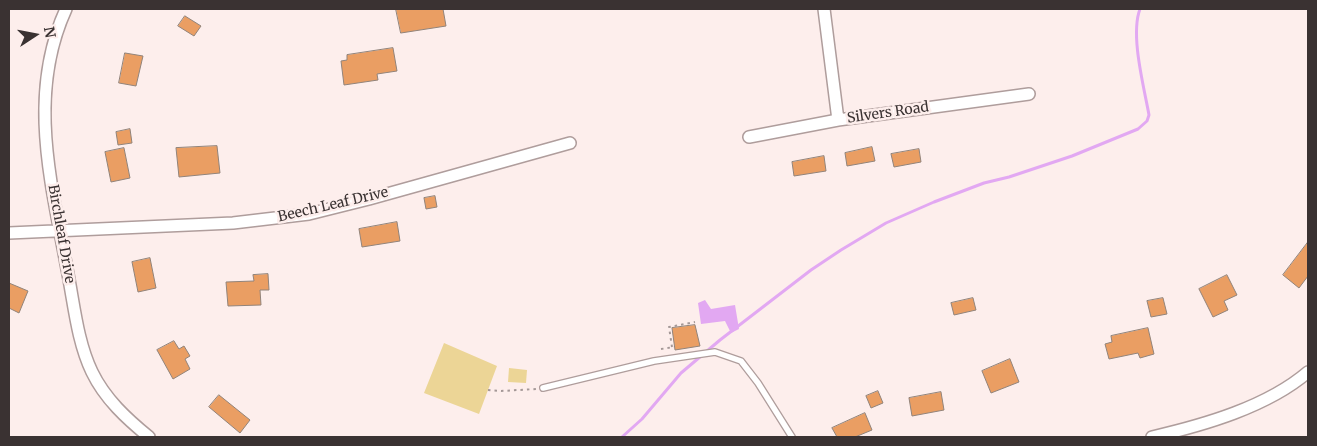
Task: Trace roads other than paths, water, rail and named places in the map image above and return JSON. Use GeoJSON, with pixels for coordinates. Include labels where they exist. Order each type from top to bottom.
{"type":"FeatureCollection","features":[{"type":"Feature","properties":{"kind":"street","name":"Birchleaf Drive"},"geometry":{"type":"LineString","coordinates":[[66,9],[51,53],[44,103],[45,139],[60,231],[83,349],[92,373],[116,407],[149,437]]}},
{"type":"Feature","properties":{"kind":"street"},"geometry":{"type":"LineString","coordinates":[[824,9],[838,120]]}},
{"type":"Feature","properties":{"kind":"street","name":"Silvers Road"},"geometry":{"type":"LineString","coordinates":[[749,137],[838,120],[1028,94]]}},
{"type":"Feature","properties":{"kind":"street","name":"Beech Leaf Drive"},"geometry":{"type":"LineString","coordinates":[[9,233],[233,223],[309,214],[570,143]]}},
{"type":"Feature","properties":{"kind":"street"},"geometry":{"type":"LineString","coordinates":[[1152,437],[1210,422],[1248,407],[1297,382],[1308,372]]}},
{"type":"Feature","properties":{"kind":"lane"},"geometry":{"type":"LineString","coordinates":[[543,388],[654,361],[715,352],[741,361],[792,437]]}},
{"type":"Feature","properties":{"kind":"waterway"},"geometry":{"type":"LineString","coordinates":[[622,437],[642,419],[681,373],[720,340],[811,270],[886,223],[984,183],[1009,177],[1072,156],[1138,129],[1147,121],[1149,115],[1137,47],[1137,20],[1140,9]]}}]}
